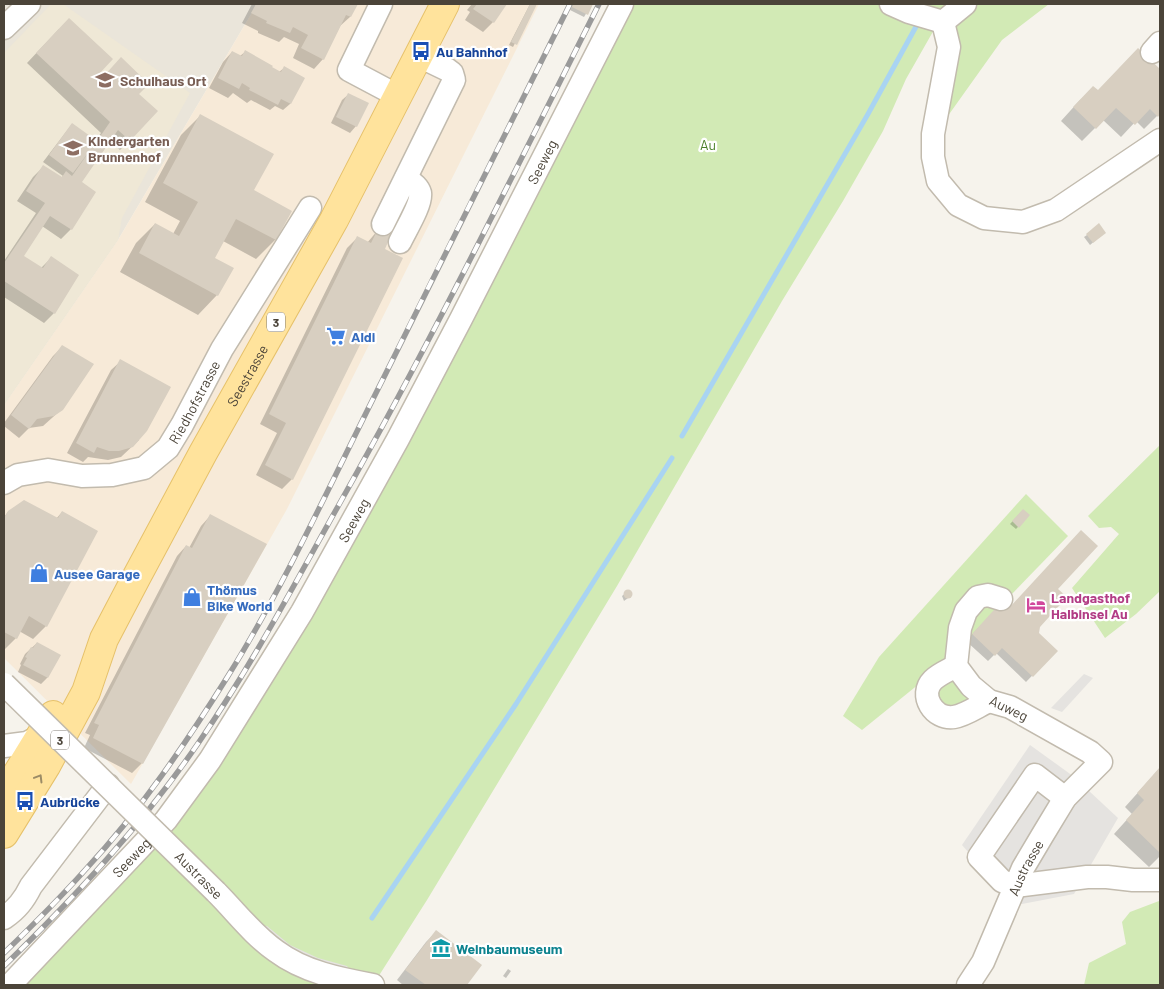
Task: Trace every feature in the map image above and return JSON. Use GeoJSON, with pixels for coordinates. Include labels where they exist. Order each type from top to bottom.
{"type":"FeatureCollection","features":[{"type":"Feature","properties":{"kind":"main road","name":"Seestrasse"},"geometry":{"type":"LineString","coordinates":[[4,795],[42,735],[70,684],[104,639],[208,445],[334,220],[445,4]]}},
{"type":"Feature","properties":{"kind":"main road","name":"Seestrasse"},"geometry":{"type":"LineString","coordinates":[[4,834],[46,766],[86,692],[104,639]]}},
{"type":"Feature","properties":{"kind":"street"},"geometry":{"type":"LineString","coordinates":[[4,28],[29,4]]}},
{"type":"Feature","properties":{"kind":"street"},"geometry":{"type":"LineString","coordinates":[[381,4],[349,70],[398,96]]}},
{"type":"Feature","properties":{"kind":"street","name":"Seeweg"},"geometry":{"type":"LineString","coordinates":[[10,985],[166,820],[210,760],[297,620],[402,431],[622,4]]}},
{"type":"Feature","properties":{"kind":"street"},"geometry":{"type":"LineString","coordinates":[[891,4],[909,12],[944,22]]}},
{"type":"Feature","properties":{"kind":"street"},"geometry":{"type":"LineString","coordinates":[[944,22],[965,4]]}},
{"type":"Feature","properties":{"kind":"street"},"geometry":{"type":"LineString","coordinates":[[944,22],[949,47],[933,134],[933,157],[938,181],[958,204],[984,218],[1023,222],[1056,210],[1160,140]]}},
{"type":"Feature","properties":{"kind":"street"},"geometry":{"type":"LineString","coordinates":[[383,224],[454,80],[452,73],[448,70],[419,56]]}},
{"type":"Feature","properties":{"kind":"street"},"geometry":{"type":"LineString","coordinates":[[400,242],[418,204],[420,194],[416,185],[406,178]]}},
{"type":"Feature","properties":{"kind":"street","name":"Riedhofstrasse"},"geometry":{"type":"LineString","coordinates":[[4,483],[18,475],[48,470],[82,476],[112,475],[144,468],[168,448],[222,349],[310,208]]}},
{"type":"Feature","properties":{"kind":"street"},"geometry":{"type":"LineString","coordinates":[[989,700],[968,712],[952,717],[937,713],[929,704],[927,691],[933,680],[956,666],[960,628],[966,611],[978,597],[988,595],[1001,599]]}},
{"type":"Feature","properties":{"kind":"street","name":"Auweg"},"geometry":{"type":"LineString","coordinates":[[956,666],[971,686],[989,700],[1010,707],[1090,752],[1101,762]]}},
{"type":"Feature","properties":{"kind":"street","name":"Austrasse"},"geometry":{"type":"LineString","coordinates":[[4,684],[216,892],[257,936],[277,952],[299,964],[335,978],[373,985]]}},
{"type":"Feature","properties":{"kind":"street"},"geometry":{"type":"LineString","coordinates":[[4,746],[27,743],[42,735]]}},
{"type":"Feature","properties":{"kind":"street","name":"Austrasse"},"geometry":{"type":"LineString","coordinates":[[968,985],[986,955],[1015,886],[1042,836],[1065,798],[1101,762]]}},
{"type":"Feature","properties":{"kind":"street"},"geometry":{"type":"LineString","coordinates":[[1065,798],[1035,774],[979,857],[1002,881],[1015,886],[1065,878],[1093,877],[1160,880]]}},
{"type":"Feature","properties":{"kind":"street"},"geometry":{"type":"LineString","coordinates":[[4,918],[14,912],[22,902],[31,886],[108,785]]}},
{"type":"Feature","properties":{"kind":"street"},"geometry":{"type":"LineString","coordinates":[[4,898],[23,893],[31,886]]}},
{"type":"Feature","properties":{"kind":"shaded area"},"geometry":{"type":"Polygon","coordinates":[[[4,4],[257,4],[118,240],[4,405],[4,4]]]}},
{"type":"Feature","properties":{"kind":"shaded area"},"geometry":{"type":"Polygon","coordinates":[[[51,4],[63,4],[190,93],[122,218],[118,240],[4,405],[4,53],[51,4]]]}},
{"type":"Feature","properties":{"kind":"shaded area"},"geometry":{"type":"Polygon","coordinates":[[[257,4],[539,4],[287,509],[131,784],[4,658],[4,405],[118,240],[257,4]]]}},
{"type":"Feature","properties":{"kind":"shaded area"},"geometry":{"type":"Polygon","coordinates":[[[1084,674],[1093,678],[1062,712],[1051,708],[1084,674]]]}},
{"type":"Feature","properties":{"kind":"shaded area"},"geometry":{"type":"Polygon","coordinates":[[[1030,745],[1073,776],[1118,818],[1074,894],[1022,904],[1003,892],[962,845],[1030,745]]]}},
{"type":"Feature","properties":{"kind":"shaded area"},"geometry":{"type":"Polygon","coordinates":[[[260,926],[267,926],[290,945],[318,958],[347,966],[351,972],[301,957],[260,926]]]}},
{"type":"Feature","properties":{"kind":"green space","name":"Au"},"geometry":{"type":"Polygon","coordinates":[[[622,4],[1049,4],[1002,40],[940,127],[939,21],[906,79],[883,131],[617,586],[427,900],[373,985],[10,985],[149,839],[302,612],[622,4]]]}},
{"type":"Feature","properties":{"kind":"green space"},"geometry":{"type":"Polygon","coordinates":[[[1160,445],[1160,591],[1136,614],[1105,638],[1072,588],[1119,534],[1111,527],[1099,528],[1088,516],[1160,445]]]}},
{"type":"Feature","properties":{"kind":"green space"},"geometry":{"type":"Polygon","coordinates":[[[1026,494],[1068,536],[945,663],[862,730],[843,716],[879,657],[1026,494]]]}},
{"type":"Feature","properties":{"kind":"green space"},"geometry":{"type":"Polygon","coordinates":[[[955,677],[973,696],[967,705],[942,710],[934,689],[955,677]]]}},
{"type":"Feature","properties":{"kind":"green space"},"geometry":{"type":"Polygon","coordinates":[[[1160,899],[1160,985],[1084,985],[1089,963],[1126,944],[1122,922],[1130,912],[1160,899]]]}},
{"type":"Feature","properties":{"kind":"building"},"geometry":{"type":"Polygon","coordinates":[[[256,4],[358,4],[351,17],[346,15],[324,60],[301,48],[308,35],[293,27],[290,33],[266,23],[267,21],[251,13],[256,4]]]}},
{"type":"Feature","properties":{"kind":"building"},"geometry":{"type":"Polygon","coordinates":[[[477,4],[507,4],[494,23],[473,9],[477,4]]]}},
{"type":"Feature","properties":{"kind":"building"},"geometry":{"type":"Polygon","coordinates":[[[530,4],[537,4],[517,45],[511,42],[530,4]]]}},
{"type":"Feature","properties":{"kind":"building"},"geometry":{"type":"Polygon","coordinates":[[[573,4],[593,4],[588,15],[572,7],[573,4]]]}},
{"type":"Feature","properties":{"kind":"building"},"geometry":{"type":"Polygon","coordinates":[[[69,18],[113,59],[99,74],[103,77],[121,57],[149,84],[139,94],[158,111],[130,141],[118,130],[82,182],[96,192],[72,230],[50,216],[24,256],[43,268],[51,256],[79,275],[55,314],[4,281],[4,263],[45,203],[26,191],[43,165],[62,177],[66,171],[72,176],[91,149],[73,173],[49,155],[72,123],[97,141],[110,122],[36,53],[69,18]]]}},
{"type":"Feature","properties":{"kind":"building"},"geometry":{"type":"Polygon","coordinates":[[[1138,48],[1160,69],[1160,114],[1158,117],[1150,109],[1135,125],[1116,108],[1096,129],[1073,107],[1093,86],[1098,90],[1138,48]]]}},
{"type":"Feature","properties":{"kind":"building"},"geometry":{"type":"Polygon","coordinates":[[[245,50],[281,72],[284,66],[305,78],[291,104],[281,99],[278,105],[249,90],[250,88],[242,83],[239,89],[218,78],[232,51],[242,56],[245,50]]]}},
{"type":"Feature","properties":{"kind":"building"},"geometry":{"type":"Polygon","coordinates":[[[348,93],[369,103],[357,127],[336,117],[348,93]]]}},
{"type":"Feature","properties":{"kind":"building"},"geometry":{"type":"Polygon","coordinates":[[[200,114],[274,154],[254,190],[292,211],[276,240],[236,219],[215,258],[234,268],[218,296],[139,253],[155,223],[179,236],[198,202],[163,183],[200,114]]]}},
{"type":"Feature","properties":{"kind":"building"},"geometry":{"type":"Polygon","coordinates":[[[1099,223],[1106,233],[1093,243],[1086,234],[1099,223]]]}},
{"type":"Feature","properties":{"kind":"building","name":"Aldi"},"geometry":{"type":"Polygon","coordinates":[[[378,229],[391,235],[385,249],[403,258],[293,480],[265,465],[286,423],[269,414],[357,236],[371,243],[378,229]]]}},
{"type":"Feature","properties":{"kind":"building"},"geometry":{"type":"Polygon","coordinates":[[[62,345],[94,364],[63,410],[54,416],[37,419],[29,429],[11,415],[62,345]]]}},
{"type":"Feature","properties":{"kind":"building"},"geometry":{"type":"Polygon","coordinates":[[[120,359],[171,387],[147,431],[133,447],[119,451],[109,451],[97,447],[94,453],[76,443],[120,359]]]}},
{"type":"Feature","properties":{"kind":"building","name":"Ausee Garage"},"geometry":{"type":"Polygon","coordinates":[[[24,500],[58,518],[62,511],[98,531],[47,627],[29,616],[17,639],[4,632],[4,518],[8,511],[24,500]]]}},
{"type":"Feature","properties":{"kind":"building"},"geometry":{"type":"Polygon","coordinates":[[[1023,509],[1030,515],[1019,528],[1012,521],[1023,509]]]}},
{"type":"Feature","properties":{"kind":"building"},"geometry":{"type":"Polygon","coordinates":[[[210,514],[267,544],[143,764],[93,738],[99,725],[94,723],[186,545],[192,548],[210,514]]]}},
{"type":"Feature","properties":{"kind":"building","name":"Landgasthof Halbinsel Au"},"geometry":{"type":"Polygon","coordinates":[[[1081,530],[1098,546],[1058,589],[1067,597],[1040,627],[1039,633],[1058,651],[1033,677],[1002,648],[995,656],[972,634],[1003,600],[1010,607],[1081,530]]]}},
{"type":"Feature","properties":{"kind":"building"},"geometry":{"type":"Polygon","coordinates":[[[628,589],[633,594],[628,599],[623,594],[628,589]]]}},
{"type":"Feature","properties":{"kind":"building"},"geometry":{"type":"Polygon","coordinates":[[[37,642],[61,655],[48,678],[23,665],[31,647],[33,648],[37,642]]]}},
{"type":"Feature","properties":{"kind":"building"},"geometry":{"type":"Polygon","coordinates":[[[1160,767],[1160,853],[1126,820],[1144,800],[1137,793],[1160,767]]]}},
{"type":"Feature","properties":{"kind":"building","name":"Weinbaumuseum"},"geometry":{"type":"Polygon","coordinates":[[[436,930],[482,965],[467,985],[426,985],[405,970],[436,930]]]}},
{"type":"Feature","properties":{"kind":"waterway"},"geometry":{"type":"LineString","coordinates":[[682,436],[868,114],[918,23]]}},
{"type":"Feature","properties":{"kind":"waterway"},"geometry":{"type":"LineString","coordinates":[[372,918],[516,704],[672,458]]}},
{"type":"Feature","properties":{"kind":"railway"},"geometry":{"type":"LineString","coordinates":[[4,953],[66,891],[106,847],[144,800],[179,751],[250,640],[309,529],[570,4]]}},
{"type":"Feature","properties":{"kind":"railway"},"geometry":{"type":"LineString","coordinates":[[4,966],[107,859],[155,802],[199,742],[255,654],[408,378],[599,4]]}},
{"type":"Feature","properties":{"kind":"place","name":"Au Bahnhof"},"geometry":{"type":"Point","coordinates":[421,51]}},
{"type":"Feature","properties":{"kind":"place","name":"Schulhaus Ort"},"geometry":{"type":"Point","coordinates":[105,80]}},
{"type":"Feature","properties":{"kind":"place","name":"Kindergarten Brunnenhof"},"geometry":{"type":"Point","coordinates":[73,148]}},
{"type":"Feature","properties":{"kind":"place","name":"Aldi"},"geometry":{"type":"Point","coordinates":[336,336]}},
{"type":"Feature","properties":{"kind":"place","name":"Ausee Garage"},"geometry":{"type":"Point","coordinates":[39,573]}},
{"type":"Feature","properties":{"kind":"place","name":"Thömus Bike World"},"geometry":{"type":"Point","coordinates":[192,597]}},
{"type":"Feature","properties":{"kind":"place","name":"Landgasthof Halbinsel Au"},"geometry":{"type":"Point","coordinates":[1036,605]}},
{"type":"Feature","properties":{"kind":"place","name":"Aubrücke"},"geometry":{"type":"Point","coordinates":[25,801]}},
{"type":"Feature","properties":{"kind":"place","name":"Weinbaumuseum"},"geometry":{"type":"Point","coordinates":[441,948]}}]}
